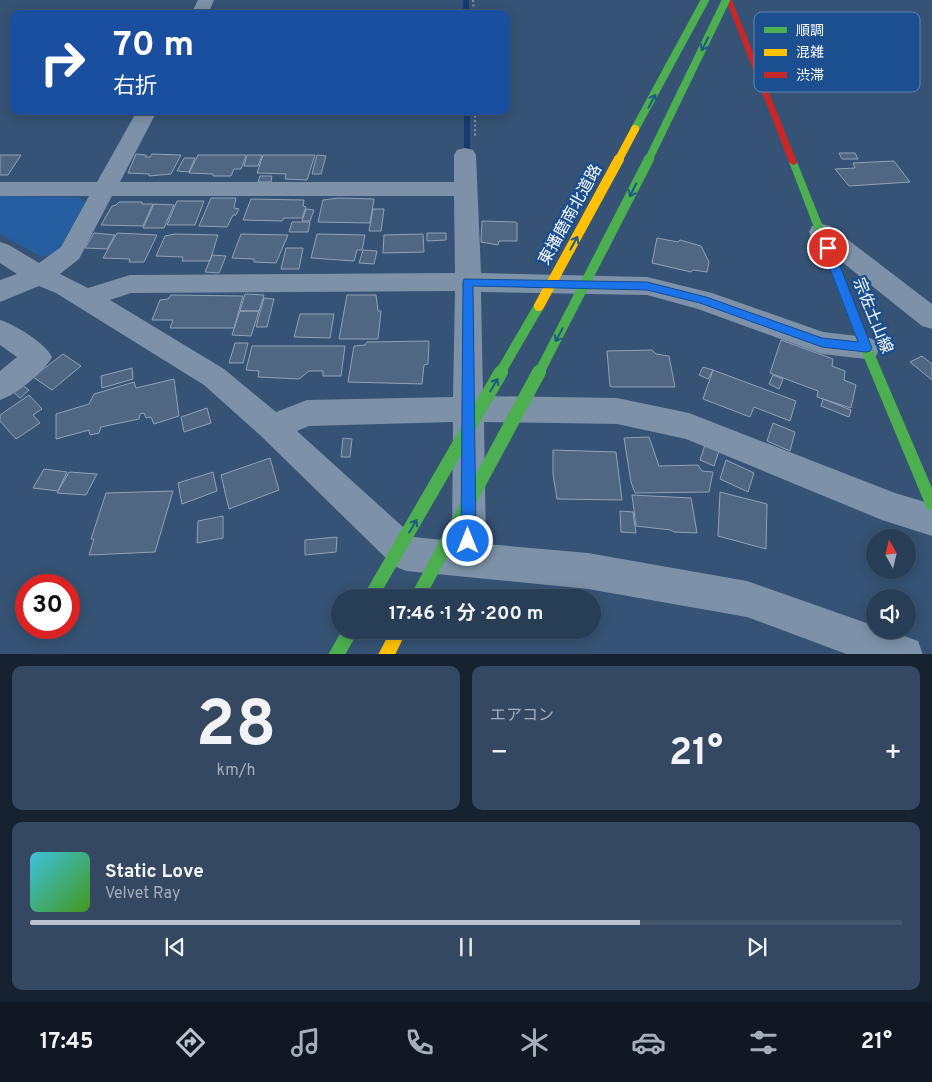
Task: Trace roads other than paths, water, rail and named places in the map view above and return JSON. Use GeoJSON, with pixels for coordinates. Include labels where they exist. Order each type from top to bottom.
{"type":"FeatureCollection","features":[{"type":"Feature","properties":{"kind":"main road","name":"東播磨南北道路"},"geometry":{"type":"LineString","coordinates":[[375,589],[551,286],[705,0]]}},
{"type":"Feature","properties":{"kind":"main road","name":"宗佐土山線"},"geometry":{"type":"LineString","coordinates":[[727,0],[754,67]]}},
{"type":"Feature","properties":{"kind":"main road"},"geometry":{"type":"LineString","coordinates":[[422,589],[573,308],[727,0]]}},
{"type":"Feature","properties":{"kind":"main road","name":"宗佐土山線"},"geometry":{"type":"LineString","coordinates":[[764,92],[866,348],[932,504]]}},
{"type":"Feature","properties":{"kind":"main road"},"geometry":{"type":"LineString","coordinates":[[336,654],[345,639]]}},
{"type":"Feature","properties":{"kind":"main road"},"geometry":{"type":"LineString","coordinates":[[386,654],[394,639]]}},
{"type":"Feature","properties":{"kind":"street"},"geometry":{"type":"LineString","coordinates":[[0,292],[4,288],[40,276],[70,253],[145,115]]}},
{"type":"Feature","properties":{"kind":"street"},"geometry":{"type":"LineString","coordinates":[[465,155],[468,282],[469,560]]}},
{"type":"Feature","properties":{"kind":"street"},"geometry":{"type":"LineString","coordinates":[[0,189],[465,189]]}},
{"type":"Feature","properties":{"kind":"street"},"geometry":{"type":"LineString","coordinates":[[821,232],[932,318]]}},
{"type":"Feature","properties":{"kind":"street"},"geometry":{"type":"LineString","coordinates":[[0,251],[40,276],[65,286],[86,298],[214,377],[272,427],[406,554],[588,571],[747,599],[904,654]]}},
{"type":"Feature","properties":{"kind":"street"},"geometry":{"type":"LineString","coordinates":[[86,298],[130,284],[468,282],[647,286],[702,300],[822,342],[866,348]]}},
{"type":"Feature","properties":{"kind":"street"},"geometry":{"type":"LineString","coordinates":[[0,331],[38,357],[0,388]]}},
{"type":"Feature","properties":{"kind":"street"},"geometry":{"type":"LineString","coordinates":[[272,427],[307,413],[467,409],[617,411],[689,426],[894,509],[932,520]]}},
{"type":"Feature","properties":{"kind":"waterway"},"geometry":{"type":"LineString","coordinates":[[466,0],[466,10]]}},
{"type":"Feature","properties":{"kind":"waterway"},"geometry":{"type":"LineString","coordinates":[[467,115],[467,149]]}}]}
